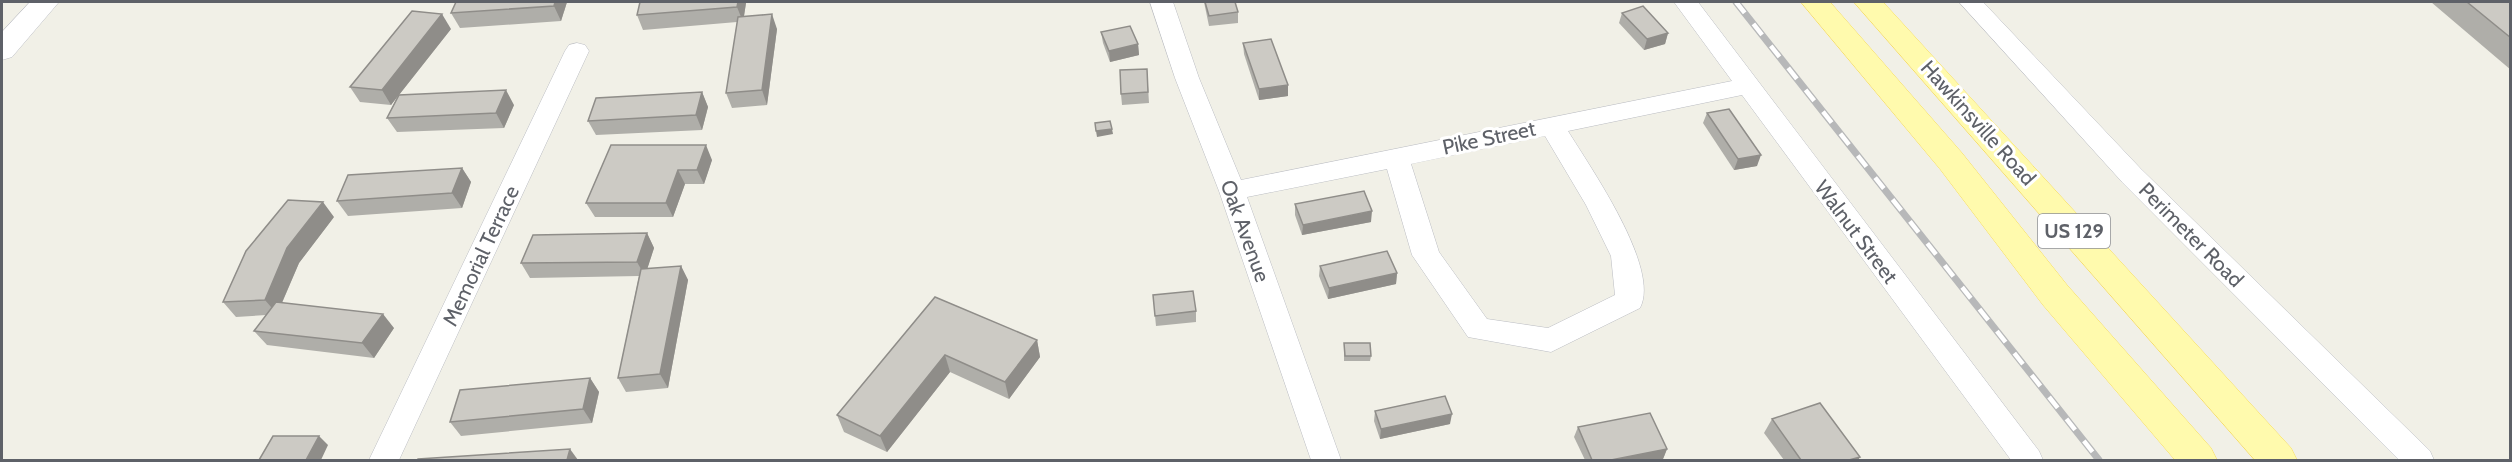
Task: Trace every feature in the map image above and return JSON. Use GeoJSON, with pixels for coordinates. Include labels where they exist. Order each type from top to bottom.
{"type":"FeatureCollection","features":[{"type":"Feature","properties":{"kind":"main road"},"geometry":{"type":"LineString","coordinates":[[2,50],[45,2]]}},
{"type":"Feature","properties":{"kind":"main road","name":"Hawkinsville Road"},"geometry":{"type":"LineString","coordinates":[[1815,2],[1951,162],[2055,295],[2198,460]]}},
{"type":"Feature","properties":{"kind":"main road","name":"Hawkinsville Road"},"geometry":{"type":"LineString","coordinates":[[1868,2],[2278,460]]}},
{"type":"Feature","properties":{"kind":"street","name":"Oak Avenue"},"geometry":{"type":"LineString","coordinates":[[1161,2],[1191,88],[1232,191],[1326,460]]}},
{"type":"Feature","properties":{"kind":"street","name":"Walnut Street"},"geometry":{"type":"LineString","coordinates":[[1686,2],[2028,460]]}},
{"type":"Feature","properties":{"kind":"street","name":"Perimeter Road"},"geometry":{"type":"LineString","coordinates":[[1970,2],[2132,176],[2419,460]]}},
{"type":"Feature","properties":{"kind":"street","name":"Memorial Terrace"},"geometry":{"type":"LineString","coordinates":[[384,460],[577,51]]}},
{"type":"Feature","properties":{"kind":"street","name":"Pike Street"},"geometry":{"type":"LineString","coordinates":[[1232,191],[1747,86]]}},
{"type":"Feature","properties":{"kind":"street"},"geometry":{"type":"LineString","coordinates":[[1396,157],[1426,255],[1478,329],[1551,340],[1630,300],[1625,256],[1598,202],[1551,125]]}},
{"type":"Feature","properties":{"kind":"building"},"geometry":{"type":"Polygon","coordinates":[[[456,2],[555,2],[554,6],[451,13],[456,2]]]}},
{"type":"Feature","properties":{"kind":"building"},"geometry":{"type":"Polygon","coordinates":[[[640,2],[738,2],[737,7],[637,15],[640,2]]]}},
{"type":"Feature","properties":{"kind":"building"},"geometry":{"type":"Polygon","coordinates":[[[1205,2],[1235,2],[1238,12],[1209,16],[1205,2]]]}},
{"type":"Feature","properties":{"kind":"building"},"geometry":{"type":"Polygon","coordinates":[[[2467,2],[2511,2],[2511,38],[2467,2]]]}},
{"type":"Feature","properties":{"kind":"building"},"geometry":{"type":"Polygon","coordinates":[[[1643,6],[1668,33],[1647,39],[1622,13],[1643,6]]]}},
{"type":"Feature","properties":{"kind":"building"},"geometry":{"type":"Polygon","coordinates":[[[412,11],[442,14],[382,90],[350,87],[412,11]]]}},
{"type":"Feature","properties":{"kind":"building"},"geometry":{"type":"Polygon","coordinates":[[[772,14],[762,90],[726,93],[738,17],[772,14]]]}},
{"type":"Feature","properties":{"kind":"building"},"geometry":{"type":"Polygon","coordinates":[[[1130,26],[1138,44],[1109,51],[1101,32],[1130,26]]]}},
{"type":"Feature","properties":{"kind":"building"},"geometry":{"type":"Polygon","coordinates":[[[1271,39],[1288,85],[1259,89],[1243,43],[1271,39]]]}},
{"type":"Feature","properties":{"kind":"building"},"geometry":{"type":"Polygon","coordinates":[[[1147,69],[1148,92],[1121,94],[1120,70],[1147,69]]]}},
{"type":"Feature","properties":{"kind":"building"},"geometry":{"type":"Polygon","coordinates":[[[506,90],[496,113],[387,118],[399,95],[506,90]]]}},
{"type":"Feature","properties":{"kind":"building"},"geometry":{"type":"Polygon","coordinates":[[[702,92],[696,115],[588,121],[596,98],[702,92]]]}},
{"type":"Feature","properties":{"kind":"building"},"geometry":{"type":"Polygon","coordinates":[[[1729,109],[1761,155],[1738,159],[1707,113],[1729,109]]]}},
{"type":"Feature","properties":{"kind":"building"},"geometry":{"type":"Polygon","coordinates":[[[1110,121],[1112,129],[1096,131],[1095,123],[1110,121]]]}},
{"type":"Feature","properties":{"kind":"building"},"geometry":{"type":"Polygon","coordinates":[[[611,145],[706,145],[697,170],[678,170],[666,203],[586,203],[611,145]]]}},
{"type":"Feature","properties":{"kind":"building"},"geometry":{"type":"Polygon","coordinates":[[[462,168],[452,193],[337,201],[348,175],[462,168]]]}},
{"type":"Feature","properties":{"kind":"building"},"geometry":{"type":"Polygon","coordinates":[[[1364,191],[1372,211],[1303,225],[1295,204],[1364,191]]]}},
{"type":"Feature","properties":{"kind":"building"},"geometry":{"type":"Polygon","coordinates":[[[288,200],[323,202],[287,248],[265,300],[223,302],[246,251],[288,200]]]}},
{"type":"Feature","properties":{"kind":"building"},"geometry":{"type":"Polygon","coordinates":[[[647,233],[637,262],[521,263],[533,235],[647,233]]]}},
{"type":"Feature","properties":{"kind":"building"},"geometry":{"type":"Polygon","coordinates":[[[1387,251],[1397,273],[1329,288],[1320,266],[1387,251]]]}},
{"type":"Feature","properties":{"kind":"building"},"geometry":{"type":"Polygon","coordinates":[[[681,266],[660,374],[618,378],[641,269],[681,266]]]}},
{"type":"Feature","properties":{"kind":"building"},"geometry":{"type":"Polygon","coordinates":[[[1193,291],[1196,311],[1155,316],[1153,295],[1193,291]]]}},
{"type":"Feature","properties":{"kind":"building"},"geometry":{"type":"Polygon","coordinates":[[[935,297],[1037,340],[1005,382],[945,355],[880,436],[837,415],[935,297]]]}},
{"type":"Feature","properties":{"kind":"building"},"geometry":{"type":"Polygon","coordinates":[[[276,302],[383,314],[362,343],[254,331],[276,302]]]}},
{"type":"Feature","properties":{"kind":"building"},"geometry":{"type":"Polygon","coordinates":[[[1344,343],[1370,343],[1371,356],[1345,356],[1344,343]]]}},
{"type":"Feature","properties":{"kind":"building"},"geometry":{"type":"Polygon","coordinates":[[[590,378],[583,409],[450,422],[460,390],[590,378]]]}},
{"type":"Feature","properties":{"kind":"building"},"geometry":{"type":"Polygon","coordinates":[[[1445,396],[1452,414],[1381,429],[1375,411],[1445,396]]]}},
{"type":"Feature","properties":{"kind":"building"},"geometry":{"type":"Polygon","coordinates":[[[1820,403],[1860,457],[1849,460],[1801,460],[1772,419],[1820,403]]]}},
{"type":"Feature","properties":{"kind":"building"},"geometry":{"type":"Polygon","coordinates":[[[1650,413],[1667,449],[1611,460],[1592,460],[1578,427],[1650,413]]]}},
{"type":"Feature","properties":{"kind":"building"},"geometry":{"type":"Polygon","coordinates":[[[273,436],[319,436],[306,460],[259,460],[273,436]]]}},
{"type":"Feature","properties":{"kind":"building"},"geometry":{"type":"Polygon","coordinates":[[[570,449],[567,460],[417,460],[418,459],[570,449]]]}},
{"type":"Feature","properties":{"kind":"railway"},"geometry":{"type":"LineString","coordinates":[[1736,2],[2099,460]]}}]}
